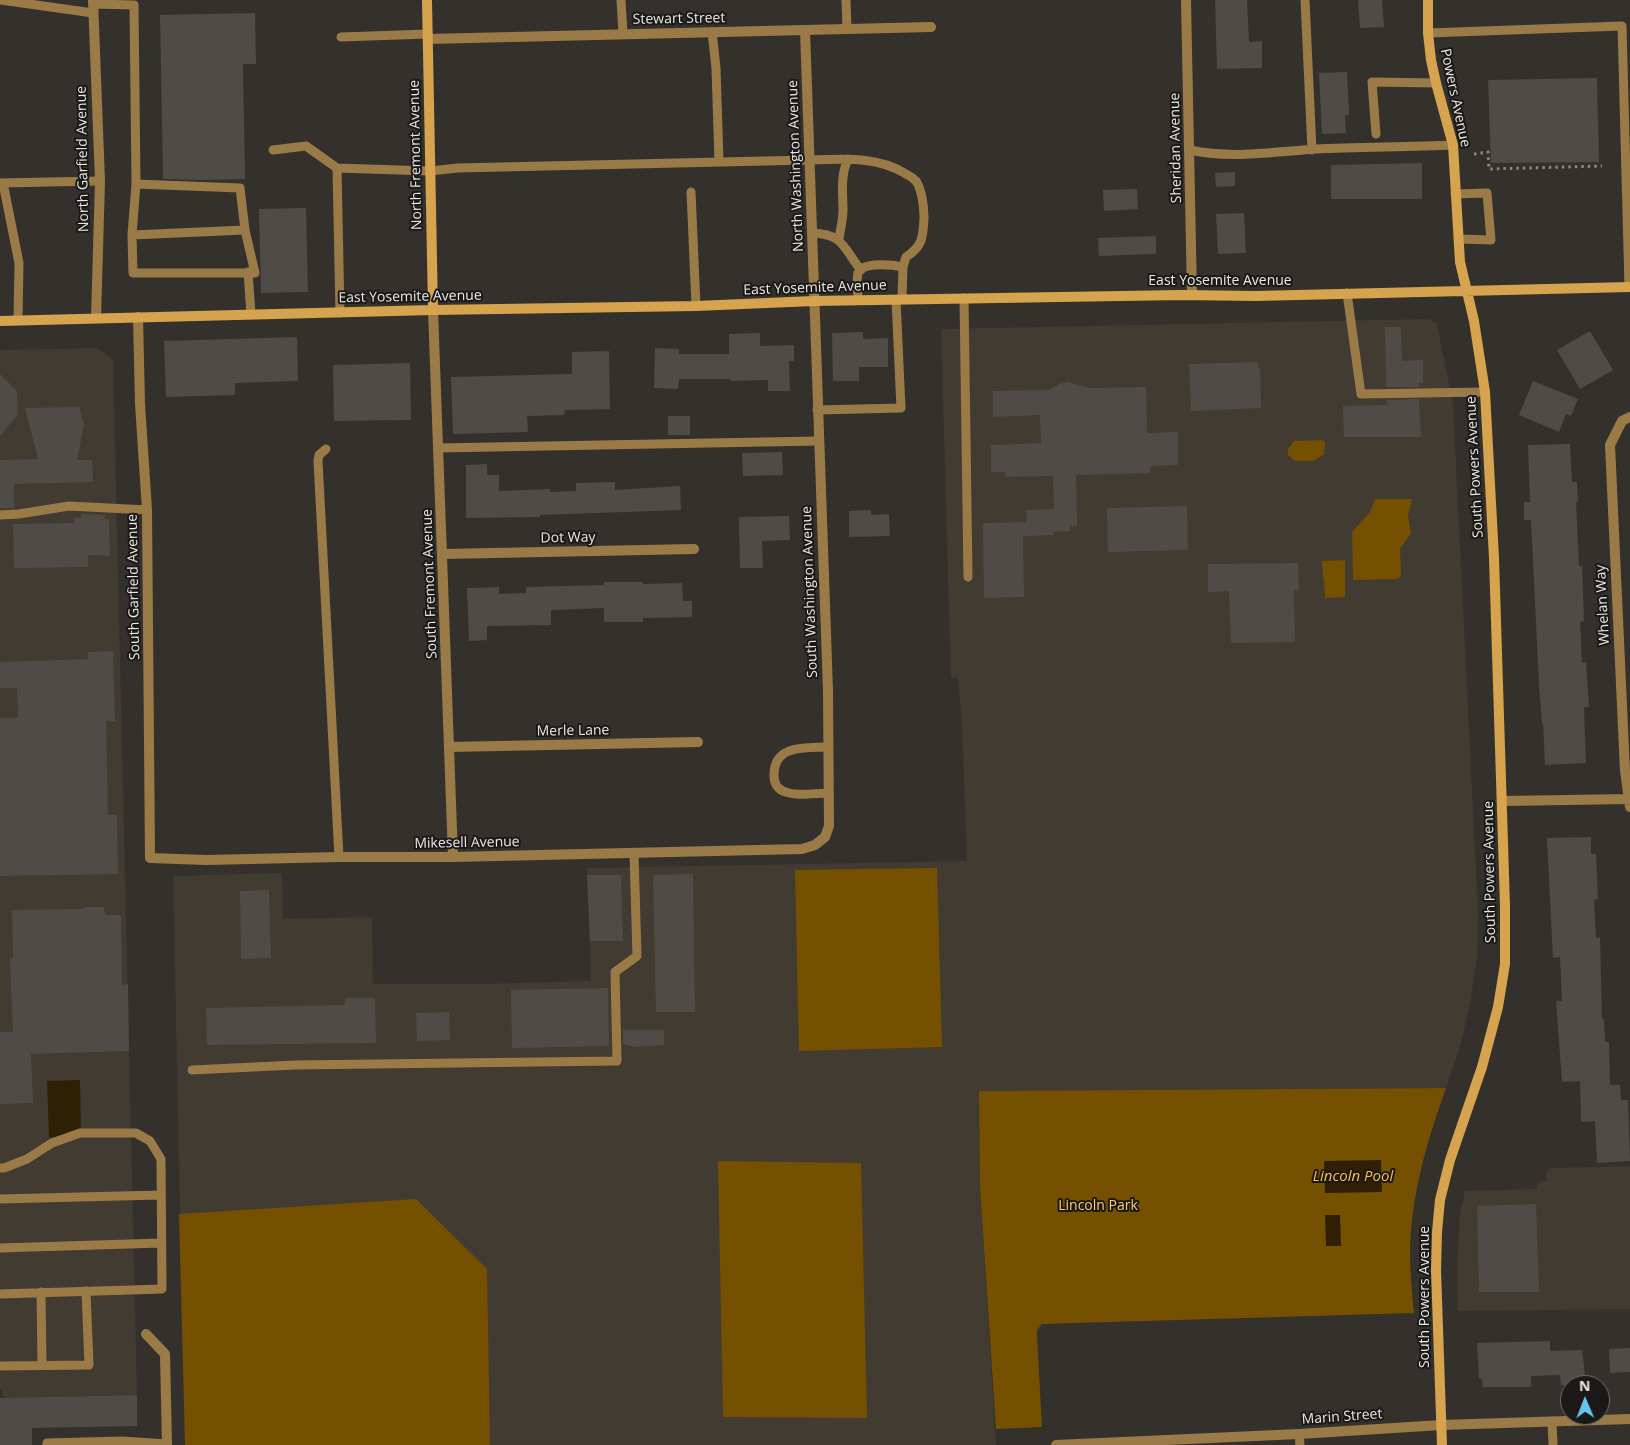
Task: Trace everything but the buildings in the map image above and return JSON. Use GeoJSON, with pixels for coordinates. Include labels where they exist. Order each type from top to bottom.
{"type":"FeatureCollection","features":[{"type":"Feature","properties":{"kind":"street","name":"North Fremont Avenue"},"geometry":{"type":"LineString","coordinates":[[427,0],[433,310]]}},
{"type":"Feature","properties":{"kind":"street","name":"Sheridan Avenue"},"geometry":{"type":"LineString","coordinates":[[1186,0],[1192,295]]}},
{"type":"Feature","properties":{"kind":"street","name":"Powers Avenue"},"geometry":{"type":"LineString","coordinates":[[1428,0],[1428,34],[1436,83],[1453,145],[1460,262],[1467,290]]}},
{"type":"Feature","properties":{"kind":"street","name":"North Garfield Avenue"},"geometry":{"type":"LineString","coordinates":[[93,6],[100,181],[96,318]]}},
{"type":"Feature","properties":{"kind":"street","name":"Stewart Street"},"geometry":{"type":"LineString","coordinates":[[428,36],[931,27]]}},
{"type":"Feature","properties":{"kind":"street","name":"North Washington Avenue"},"geometry":{"type":"LineString","coordinates":[[805,30],[814,301]]}},
{"type":"Feature","properties":{"kind":"street","name":"East Yosemite Avenue"},"geometry":{"type":"LineString","coordinates":[[0,321],[433,310],[696,306],[858,300],[1192,295],[1256,296],[1629,287]]}},
{"type":"Feature","properties":{"kind":"street","name":"South Powers Avenue"},"geometry":{"type":"LineString","coordinates":[[1442,1445],[1436,1270],[1438,1224],[1445,1180],[1487,1050],[1498,1007],[1503,979],[1506,940],[1493,549],[1485,392],[1474,321],[1467,290]]}},
{"type":"Feature","properties":{"kind":"street","name":"South Washington Avenue"},"geometry":{"type":"LineString","coordinates":[[785,850],[802,849],[816,845],[825,837],[829,826],[814,301]]}},
{"type":"Feature","properties":{"kind":"street","name":"South Fremont Avenue"},"geometry":{"type":"LineString","coordinates":[[433,310],[453,857]]}},
{"type":"Feature","properties":{"kind":"street","name":"South Garfield Avenue"},"geometry":{"type":"LineString","coordinates":[[138,317],[140,404],[147,510],[150,858]]}},
{"type":"Feature","properties":{"kind":"street","name":"Whelan Way"},"geometry":{"type":"LineString","coordinates":[[1630,417],[1622,422],[1610,445],[1625,771],[1630,807]]}},
{"type":"Feature","properties":{"kind":"street","name":"Dot Way"},"geometry":{"type":"LineString","coordinates":[[443,554],[694,548]]}},
{"type":"Feature","properties":{"kind":"street","name":"Merle Lane"},"geometry":{"type":"LineString","coordinates":[[449,746],[698,742]]}},
{"type":"Feature","properties":{"kind":"street"},"geometry":{"type":"LineString","coordinates":[[1502,801],[1630,799]]}},
{"type":"Feature","properties":{"kind":"street","name":"Mikesell Avenue"},"geometry":{"type":"LineString","coordinates":[[150,858],[206,860],[453,857],[785,850]]}},
{"type":"Feature","properties":{"kind":"street"},"geometry":{"type":"LineString","coordinates":[[146,1334],[165,1354],[167,1444]]}},
{"type":"Feature","properties":{"kind":"street","name":"Marin Street"},"geometry":{"type":"LineString","coordinates":[[1056,1445],[1154,1443],[1440,1425],[1630,1419]]}},
{"type":"Feature","properties":{"kind":"lane"},"geometry":{"type":"LineString","coordinates":[[1,0],[93,6],[134,5],[136,184],[132,235],[133,273],[255,272],[245,230],[240,188],[136,184]]}},
{"type":"Feature","properties":{"kind":"lane"},"geometry":{"type":"LineString","coordinates":[[621,0],[622,34]]}},
{"type":"Feature","properties":{"kind":"lane"},"geometry":{"type":"LineString","coordinates":[[846,0],[847,29]]}},
{"type":"Feature","properties":{"kind":"lane"},"geometry":{"type":"LineString","coordinates":[[1305,0],[1312,150]]}},
{"type":"Feature","properties":{"kind":"lane"},"geometry":{"type":"LineString","coordinates":[[1428,34],[1622,26],[1629,287]]}},
{"type":"Feature","properties":{"kind":"lane"},"geometry":{"type":"LineString","coordinates":[[712,32],[716,68],[719,162]]}},
{"type":"Feature","properties":{"kind":"lane"},"geometry":{"type":"LineString","coordinates":[[341,37],[428,36]]}},
{"type":"Feature","properties":{"kind":"lane"},"geometry":{"type":"LineString","coordinates":[[1376,134],[1372,82],[1436,83]]}},
{"type":"Feature","properties":{"kind":"lane"},"geometry":{"type":"LineString","coordinates":[[1190,150],[1209,154],[1272,154],[1312,150],[1453,145]]}},
{"type":"Feature","properties":{"kind":"lane"},"geometry":{"type":"LineString","coordinates":[[273,150],[306,146],[337,168],[430,171],[458,168],[810,160],[880,162],[896,168],[915,180],[919,188],[924,212],[923,237],[916,251],[906,257],[903,266],[899,300],[898,355],[901,408],[817,410]]}},
{"type":"Feature","properties":{"kind":"lane"},"geometry":{"type":"LineString","coordinates":[[839,239],[843,214],[842,181],[844,168],[848,160]]}},
{"type":"Feature","properties":{"kind":"lane"},"geometry":{"type":"LineString","coordinates":[[337,168],[340,313]]}},
{"type":"Feature","properties":{"kind":"lane"},"geometry":{"type":"LineString","coordinates":[[18,320],[19,263],[2,183],[100,181]]}},
{"type":"Feature","properties":{"kind":"lane"},"geometry":{"type":"LineString","coordinates":[[691,192],[696,306]]}},
{"type":"Feature","properties":{"kind":"lane"},"geometry":{"type":"LineString","coordinates":[[1455,194],[1487,193],[1490,240],[1458,239]]}},
{"type":"Feature","properties":{"kind":"lane"},"geometry":{"type":"LineString","coordinates":[[132,235],[245,230]]}},
{"type":"Feature","properties":{"kind":"lane"},"geometry":{"type":"LineString","coordinates":[[812,233],[825,234],[839,239],[861,270]]}},
{"type":"Feature","properties":{"kind":"lane"},"geometry":{"type":"LineString","coordinates":[[858,300],[858,274],[861,270],[872,265],[903,266]]}},
{"type":"Feature","properties":{"kind":"lane"},"geometry":{"type":"LineString","coordinates":[[248,272],[251,314]]}},
{"type":"Feature","properties":{"kind":"lane"},"geometry":{"type":"LineString","coordinates":[[1348,293],[1361,394],[1485,392]]}},
{"type":"Feature","properties":{"kind":"lane"},"geometry":{"type":"LineString","coordinates":[[964,298],[968,577]]}},
{"type":"Feature","properties":{"kind":"lane"},"geometry":{"type":"LineString","coordinates":[[438,448],[818,441]]}},
{"type":"Feature","properties":{"kind":"lane"},"geometry":{"type":"LineString","coordinates":[[326,449],[320,454],[318,461],[339,857]]}},
{"type":"Feature","properties":{"kind":"lane"},"geometry":{"type":"LineString","coordinates":[[0,515],[20,514],[69,506],[147,510]]}},
{"type":"Feature","properties":{"kind":"lane"},"geometry":{"type":"LineString","coordinates":[[828,747],[788,750],[777,762],[774,773],[775,784],[780,790],[789,793],[829,793]]}},
{"type":"Feature","properties":{"kind":"lane"},"geometry":{"type":"LineString","coordinates":[[192,1070],[295,1065],[617,1061],[615,972],[638,956],[634,853]]}},
{"type":"Feature","properties":{"kind":"lane"},"geometry":{"type":"LineString","coordinates":[[0,1168],[27,1159],[52,1143],[80,1133],[136,1133],[150,1141],[160,1159],[162,1289],[0,1294]]}},
{"type":"Feature","properties":{"kind":"lane"},"geometry":{"type":"LineString","coordinates":[[0,1199],[160,1195]]}},
{"type":"Feature","properties":{"kind":"lane"},"geometry":{"type":"LineString","coordinates":[[0,1248],[161,1243]]}},
{"type":"Feature","properties":{"kind":"lane"},"geometry":{"type":"LineString","coordinates":[[0,1366],[89,1364],[86,1291]]}},
{"type":"Feature","properties":{"kind":"lane"},"geometry":{"type":"LineString","coordinates":[[41,1292],[42,1365]]}},
{"type":"Feature","properties":{"kind":"lane"},"geometry":{"type":"LineString","coordinates":[[1552,1421],[1553,1445]]}},
{"type":"Feature","properties":{"kind":"lane"},"geometry":{"type":"LineString","coordinates":[[1299,1434],[1300,1445]]}},
{"type":"Feature","properties":{"kind":"lane"},"geometry":{"type":"LineString","coordinates":[[46,1445],[46,1443],[167,1444]]}},
{"type":"Feature","properties":{"kind":"path"},"geometry":{"type":"LineString","coordinates":[[1474,154],[1488,152],[1489,169],[1602,166]]}},
{"type":"Feature","properties":{"kind":"shaded area"},"geometry":{"type":"Polygon","coordinates":[[[1428,319],[1437,324],[1453,403],[1478,913],[1477,958],[1470,1003],[1460,1047],[1446,1088],[979,1091],[980,1187],[996,1445],[185,1445],[173,876],[282,873],[283,919],[372,917],[373,984],[481,984],[591,981],[587,868],[967,861],[962,724],[958,678],[951,678],[941,329],[1428,319]]]}},
{"type":"Feature","properties":{"kind":"shaded area"},"geometry":{"type":"Polygon","coordinates":[[[97,348],[113,359],[137,1395],[3,1398],[2,1390],[0,1390],[0,350],[97,348]]]}},
{"type":"Feature","properties":{"kind":"shaded area"},"geometry":{"type":"Polygon","coordinates":[[[1630,1166],[1630,1309],[1458,1311],[1457,1270],[1460,1213],[1465,1191],[1537,1189],[1537,1182],[1547,1181],[1546,1173],[1550,1168],[1630,1166]]]}},
{"type":"Feature","properties":{"kind":"green space"},"geometry":{"type":"Polygon","coordinates":[[[1322,440],[1325,442],[1324,454],[1314,461],[1295,461],[1288,455],[1288,449],[1294,441],[1322,440]]]}},
{"type":"Feature","properties":{"kind":"green space"},"geometry":{"type":"Polygon","coordinates":[[[1375,499],[1412,499],[1408,515],[1411,533],[1400,549],[1401,576],[1398,579],[1353,580],[1352,532],[1370,512],[1375,499]]]}},
{"type":"Feature","properties":{"kind":"green space"},"geometry":{"type":"Polygon","coordinates":[[[1345,560],[1345,597],[1325,598],[1322,561],[1345,560]]]}},
{"type":"Feature","properties":{"kind":"green space"},"geometry":{"type":"Polygon","coordinates":[[[937,868],[942,1047],[799,1051],[795,870],[937,868]]]}},
{"type":"Feature","properties":{"kind":"green space","name":"Lincoln Park"},"geometry":{"type":"Polygon","coordinates":[[[1446,1088],[1421,1168],[1413,1210],[1410,1252],[1414,1313],[1042,1324],[1037,1330],[1037,1336],[1042,1427],[996,1429],[980,1187],[979,1091],[1446,1088]]]}},
{"type":"Feature","properties":{"kind":"green space"},"geometry":{"type":"Polygon","coordinates":[[[718,1161],[861,1163],[867,1418],[723,1417],[718,1161]]]}},
{"type":"Feature","properties":{"kind":"green space"},"geometry":{"type":"Polygon","coordinates":[[[416,1199],[487,1269],[490,1445],[185,1445],[179,1214],[416,1199]]]}},
{"type":"Feature","properties":{"kind":"water"},"geometry":{"type":"Polygon","coordinates":[[[80,1080],[81,1137],[49,1137],[47,1081],[80,1080]]]}},
{"type":"Feature","properties":{"kind":"water","name":"Lincoln Pool"},"geometry":{"type":"Polygon","coordinates":[[[1381,1160],[1382,1192],[1325,1193],[1324,1161],[1381,1160]]]}},
{"type":"Feature","properties":{"kind":"water"},"geometry":{"type":"Polygon","coordinates":[[[1325,1215],[1340,1215],[1341,1246],[1326,1246],[1325,1215]]]}}]}
